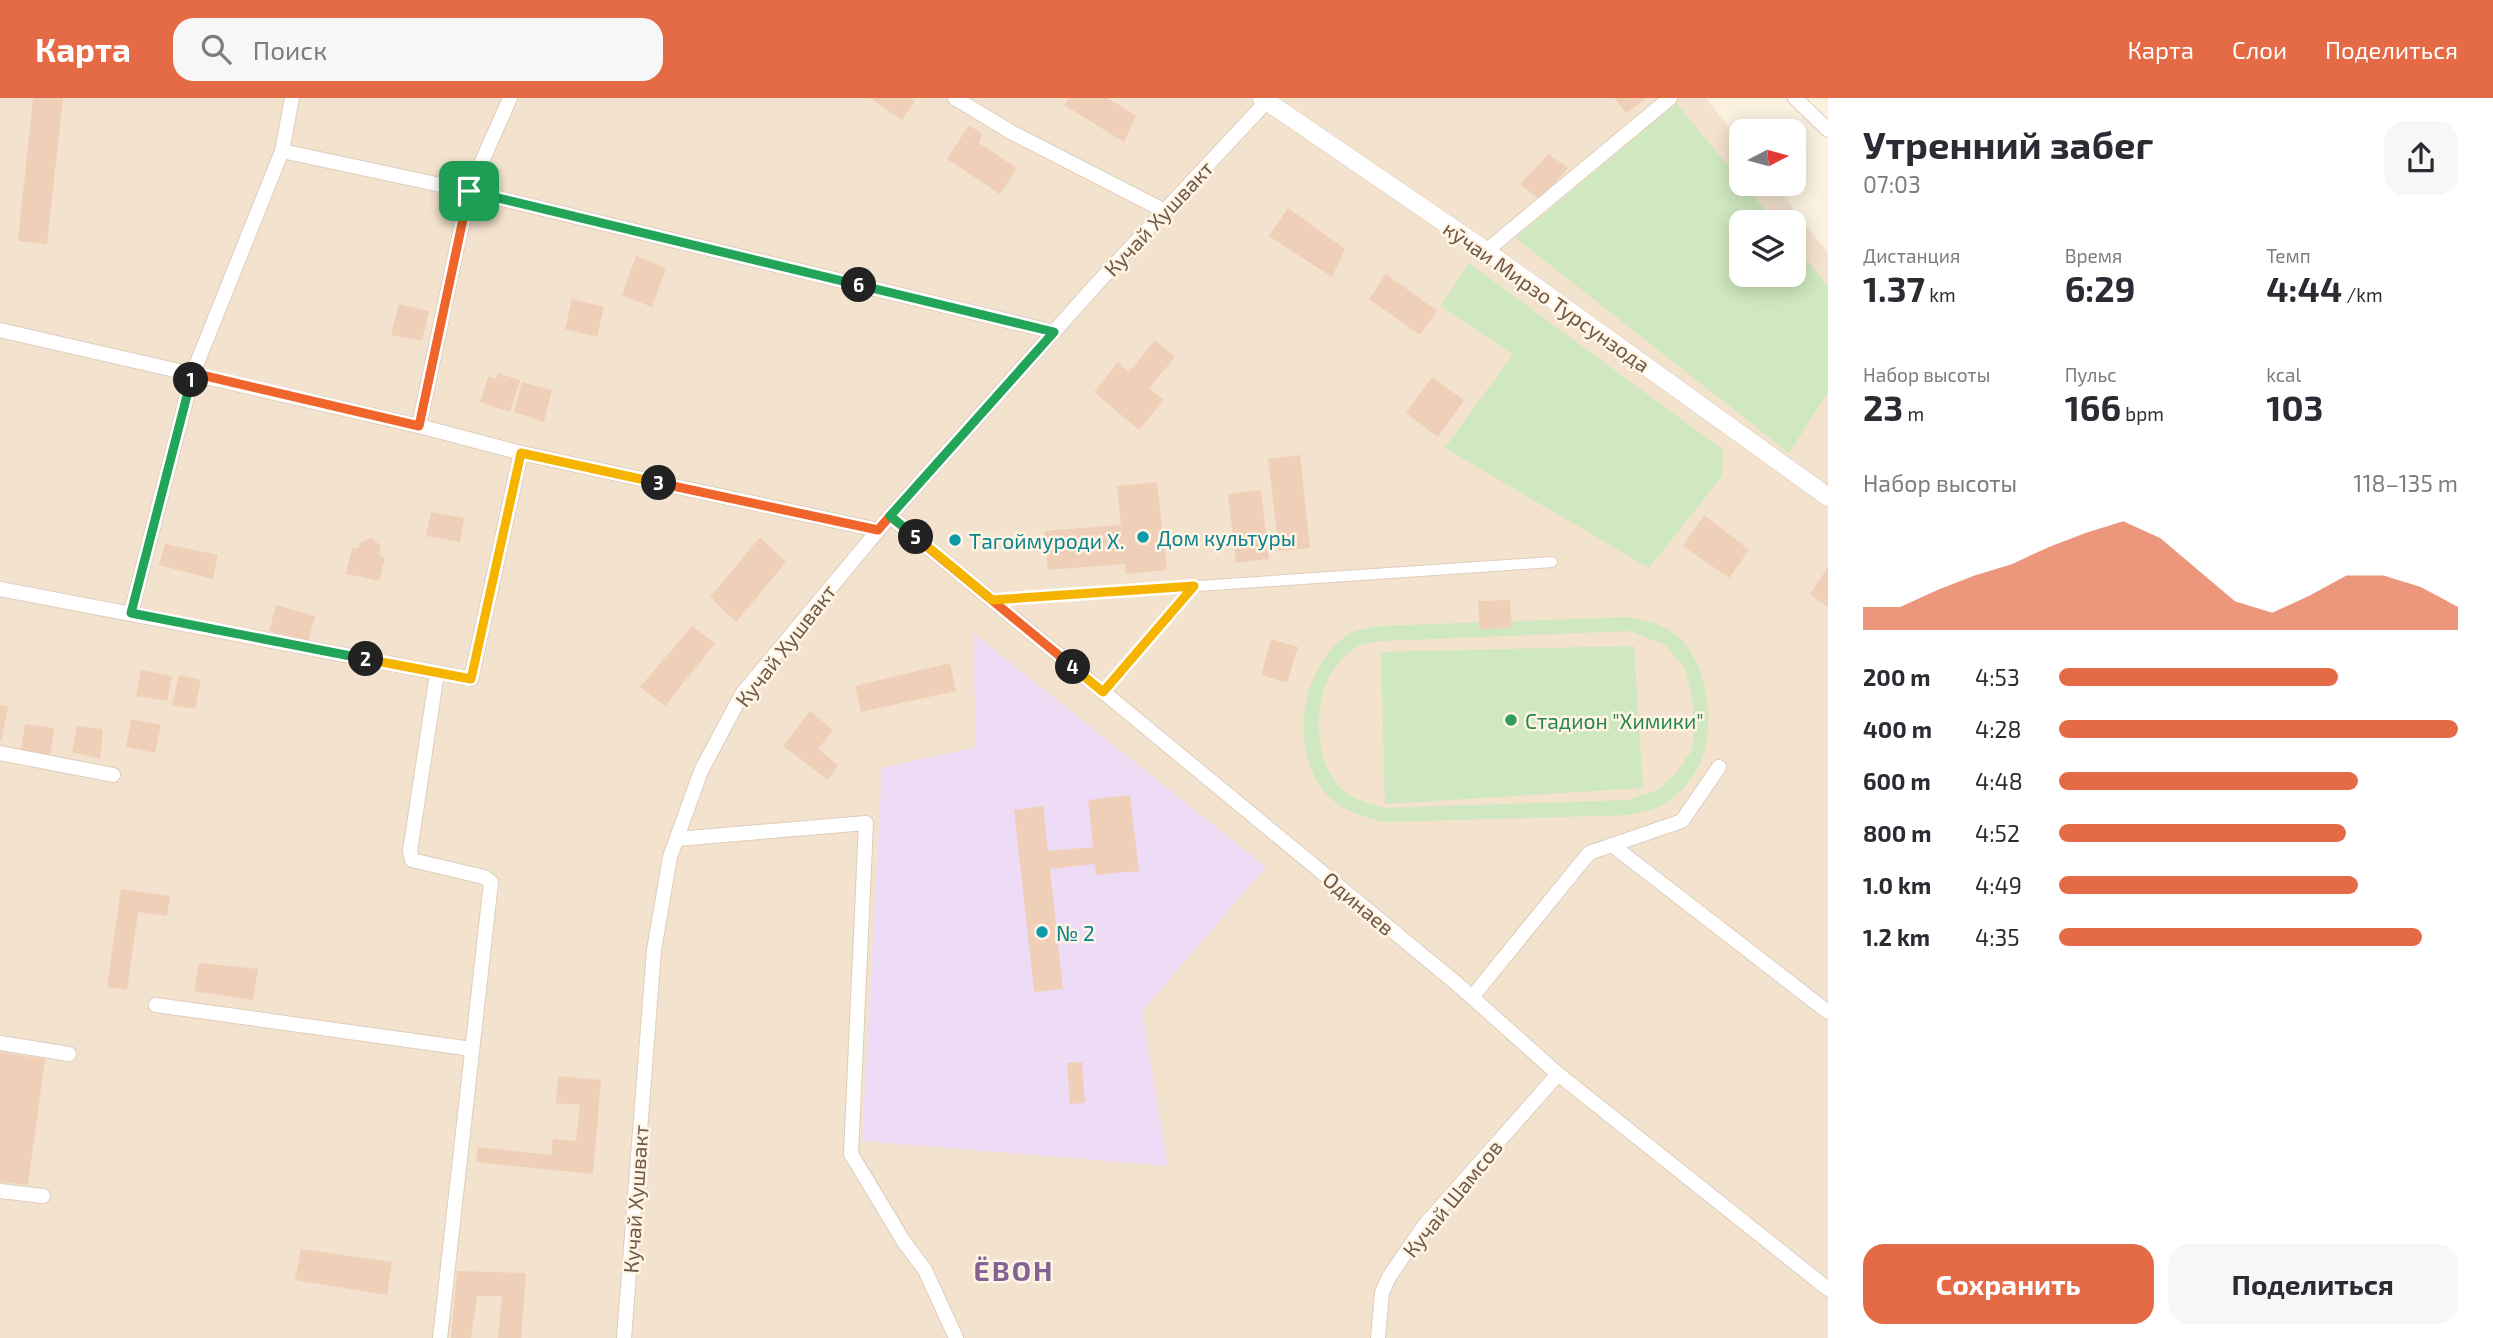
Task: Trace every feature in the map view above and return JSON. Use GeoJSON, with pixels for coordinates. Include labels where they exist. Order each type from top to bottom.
{"type":"FeatureCollection","features":[{"type":"Feature","properties":{"kind":"street"},"geometry":{"type":"LineString","coordinates":[[131,613],[193,373],[282,151],[292,98]]}},
{"type":"Feature","properties":{"kind":"street"},"geometry":{"type":"LineString","coordinates":[[419,426],[469,191],[510,98]]}},
{"type":"Feature","properties":{"kind":"street"},"geometry":{"type":"LineString","coordinates":[[955,98],[1011,132],[1164,211]]}},
{"type":"Feature","properties":{"kind":"street"},"geometry":{"type":"LineString","coordinates":[[1486,251],[1670,98]]}},
{"type":"Feature","properties":{"kind":"street"},"geometry":{"type":"LineString","coordinates":[[1795,98],[1828,130]]}},
{"type":"Feature","properties":{"kind":"street","name":"Кучай Хушвакт"},"geometry":{"type":"LineString","coordinates":[[624,1338],[654,950],[670,857],[701,771],[742,694],[878,530],[1265,99]]}},
{"type":"Feature","properties":{"kind":"street","name":"кӯчаи Мирзо Турсунзода"},"geometry":{"type":"LineString","coordinates":[[1265,99],[1486,251],[1828,497]]}},
{"type":"Feature","properties":{"kind":"street"},"geometry":{"type":"LineString","coordinates":[[282,151],[469,191],[1054,332]]}},
{"type":"Feature","properties":{"kind":"street"},"geometry":{"type":"LineString","coordinates":[[0,330],[419,426],[521,453],[878,530]]}},
{"type":"Feature","properties":{"kind":"street"},"geometry":{"type":"LineString","coordinates":[[0,589],[471,679],[521,453]]}},
{"type":"Feature","properties":{"kind":"street","name":"Одинаев"},"geometry":{"type":"LineString","coordinates":[[890,516],[1472,997],[1558,1074],[1828,1289]]}},
{"type":"Feature","properties":{"kind":"street"},"geometry":{"type":"LineString","coordinates":[[992,600],[1552,562]]}},
{"type":"Feature","properties":{"kind":"street"},"geometry":{"type":"LineString","coordinates":[[1103,692],[1194,586]]}},
{"type":"Feature","properties":{"kind":"street"},"geometry":{"type":"LineString","coordinates":[[438,673],[410,851],[412,860],[484,877],[491,882],[440,1338]]}},
{"type":"Feature","properties":{"kind":"street"},"geometry":{"type":"LineString","coordinates":[[0,753],[113,775]]}},
{"type":"Feature","properties":{"kind":"street"},"geometry":{"type":"LineString","coordinates":[[1472,997],[1589,853],[1682,821],[1719,767]]}},
{"type":"Feature","properties":{"kind":"street"},"geometry":{"type":"LineString","coordinates":[[677,839],[866,823],[851,1154],[904,1242],[925,1270],[956,1338]]}},
{"type":"Feature","properties":{"kind":"street"},"geometry":{"type":"LineString","coordinates":[[1612,845],[1828,1012]]}},
{"type":"Feature","properties":{"kind":"street"},"geometry":{"type":"LineString","coordinates":[[156,1005],[472,1049]]}},
{"type":"Feature","properties":{"kind":"street"},"geometry":{"type":"LineString","coordinates":[[0,1043],[69,1054]]}},
{"type":"Feature","properties":{"kind":"street","name":"Кучай Шамсов"},"geometry":{"type":"LineString","coordinates":[[1378,1338],[1382,1293],[1424,1226],[1558,1074]]}},
{"type":"Feature","properties":{"kind":"street"},"geometry":{"type":"LineString","coordinates":[[0,1191],[43,1196]]}},
{"type":"Feature","properties":{"kind":"shaded area","name":"ЁВОН"},"geometry":{"type":"Polygon","coordinates":[[[0,98],[1706,98],[1729,128],[1729,196],[1783,196],[1794,210],[1729,210],[1729,287],[1806,287],[1806,225],[1828,253],[1828,1338],[0,1338],[0,98]]]}},
{"type":"Feature","properties":{"kind":"shaded area"},"geometry":{"type":"Polygon","coordinates":[[[973,633],[1266,867],[1142,1011],[1168,1166],[862,1141],[882,768],[976,747],[973,633]]]}},
{"type":"Feature","properties":{"kind":"green space"},"geometry":{"type":"Polygon","coordinates":[[[1676,103],[1729,167],[1729,196],[1753,196],[1765,210],[1729,210],[1729,287],[1806,287],[1806,259],[1828,286],[1828,392],[1789,453],[1516,238],[1676,103]]]}},
{"type":"Feature","properties":{"kind":"green space"},"geometry":{"type":"Polygon","coordinates":[[[1469,263],[1723,450],[1722,476],[1649,568],[1445,448],[1513,354],[1441,306],[1469,263]]]}},
{"type":"Feature","properties":{"kind":"green space"},"geometry":{"type":"Polygon","coordinates":[[[1631,617],[1668,629],[1688,648],[1703,681],[1707,698],[1708,732],[1700,764],[1681,791],[1667,802],[1631,815],[1384,822],[1350,811],[1329,797],[1312,772],[1306,751],[1305,707],[1320,665],[1333,648],[1352,632],[1380,626],[1631,617]],[[1629,631],[1382,641],[1356,647],[1342,659],[1331,674],[1324,691],[1318,728],[1326,764],[1334,780],[1344,791],[1364,802],[1386,808],[1628,800],[1658,790],[1677,772],[1692,750],[1694,727],[1692,696],[1684,667],[1664,644],[1629,631]]]}},
{"type":"Feature","properties":{"kind":"green space","name":"Стадион \"Химики\""},"geometry":{"type":"Polygon","coordinates":[[[1634,646],[1643,788],[1385,804],[1381,652],[1634,646]]]}},
{"type":"Feature","properties":{"kind":"building"},"geometry":{"type":"Polygon","coordinates":[[[33,98],[63,98],[47,244],[18,241],[33,98]]]}},
{"type":"Feature","properties":{"kind":"building"},"geometry":{"type":"Polygon","coordinates":[[[870,98],[911,98],[915,101],[902,120],[870,98]]]}},
{"type":"Feature","properties":{"kind":"building"},"geometry":{"type":"Polygon","coordinates":[[[1069,98],[1108,98],[1136,116],[1124,142],[1064,105],[1069,98]]]}},
{"type":"Feature","properties":{"kind":"building"},"geometry":{"type":"Polygon","coordinates":[[[1614,98],[1647,98],[1626,113],[1614,98]]]}},
{"type":"Feature","properties":{"kind":"building"},"geometry":{"type":"Polygon","coordinates":[[[969,125],[982,134],[979,143],[1017,168],[1000,194],[947,159],[969,125]]]}},
{"type":"Feature","properties":{"kind":"building"},"geometry":{"type":"Polygon","coordinates":[[[1549,154],[1568,168],[1540,200],[1520,184],[1549,154]]]}},
{"type":"Feature","properties":{"kind":"building"},"geometry":{"type":"Polygon","coordinates":[[[1288,208],[1345,249],[1332,277],[1269,236],[1288,208]]]}},
{"type":"Feature","properties":{"kind":"building"},"geometry":{"type":"Polygon","coordinates":[[[636,256],[666,268],[652,307],[622,295],[636,256]]]}},
{"type":"Feature","properties":{"kind":"building"},"geometry":{"type":"Polygon","coordinates":[[[1386,274],[1437,311],[1420,335],[1369,299],[1386,274]]]}},
{"type":"Feature","properties":{"kind":"building"},"geometry":{"type":"Polygon","coordinates":[[[572,299],[604,307],[597,337],[565,329],[572,299]]]}},
{"type":"Feature","properties":{"kind":"building"},"geometry":{"type":"Polygon","coordinates":[[[399,304],[429,311],[422,341],[391,335],[399,304]]]}},
{"type":"Feature","properties":{"kind":"building"},"geometry":{"type":"Polygon","coordinates":[[[1155,340],[1175,357],[1149,388],[1164,400],[1139,430],[1094,392],[1118,362],[1129,372],[1155,340]]]}},
{"type":"Feature","properties":{"kind":"building"},"geometry":{"type":"Polygon","coordinates":[[[498,373],[520,380],[510,412],[480,402],[488,377],[496,379],[498,373]]]}},
{"type":"Feature","properties":{"kind":"building"},"geometry":{"type":"Polygon","coordinates":[[[1432,377],[1464,400],[1438,437],[1406,413],[1432,377]]]}},
{"type":"Feature","properties":{"kind":"building"},"geometry":{"type":"Polygon","coordinates":[[[522,382],[552,390],[544,422],[514,412],[522,382]]]}},
{"type":"Feature","properties":{"kind":"building"},"geometry":{"type":"Polygon","coordinates":[[[1300,455],[1310,548],[1279,551],[1268,459],[1300,455]]]}},
{"type":"Feature","properties":{"kind":"building"},"geometry":{"type":"Polygon","coordinates":[[[1157,482],[1167,570],[1126,574],[1125,564],[1048,570],[1044,531],[1121,525],[1117,486],[1157,482]]]}},
{"type":"Feature","properties":{"kind":"building"},"geometry":{"type":"Polygon","coordinates":[[[1261,490],[1269,559],[1236,563],[1228,494],[1261,490]]]}},
{"type":"Feature","properties":{"kind":"building"},"geometry":{"type":"Polygon","coordinates":[[[431,512],[464,518],[460,542],[426,536],[431,512]]]}},
{"type":"Feature","properties":{"kind":"building"},"geometry":{"type":"Polygon","coordinates":[[[1704,515],[1749,550],[1729,578],[1683,546],[1704,515]]]}},
{"type":"Feature","properties":{"kind":"building"},"geometry":{"type":"Polygon","coordinates":[[[760,537],[786,562],[736,622],[710,597],[760,537]]]}},
{"type":"Feature","properties":{"kind":"building"},"geometry":{"type":"Polygon","coordinates":[[[371,538],[380,545],[380,556],[385,558],[379,581],[346,574],[352,548],[358,549],[361,542],[371,538]]]}},
{"type":"Feature","properties":{"kind":"building"},"geometry":{"type":"Polygon","coordinates":[[[165,544],[218,555],[213,579],[159,565],[165,544]]]}},
{"type":"Feature","properties":{"kind":"building"},"geometry":{"type":"Polygon","coordinates":[[[1828,567],[1828,607],[1810,594],[1828,567]]]}},
{"type":"Feature","properties":{"kind":"building"},"geometry":{"type":"Polygon","coordinates":[[[1510,600],[1512,628],[1480,629],[1478,601],[1510,600]]]}},
{"type":"Feature","properties":{"kind":"building"},"geometry":{"type":"Polygon","coordinates":[[[276,605],[315,616],[308,642],[269,631],[276,605]]]}},
{"type":"Feature","properties":{"kind":"building"},"geometry":{"type":"Polygon","coordinates":[[[692,626],[715,643],[665,706],[640,687],[692,626]]]}},
{"type":"Feature","properties":{"kind":"building"},"geometry":{"type":"Polygon","coordinates":[[[1271,639],[1298,647],[1287,683],[1261,675],[1271,639]]]}},
{"type":"Feature","properties":{"kind":"building"},"geometry":{"type":"Polygon","coordinates":[[[950,663],[956,691],[861,712],[855,686],[950,663]]]}},
{"type":"Feature","properties":{"kind":"building"},"geometry":{"type":"Polygon","coordinates":[[[141,670],[172,676],[167,701],[136,696],[141,670]]]}},
{"type":"Feature","properties":{"kind":"building"},"geometry":{"type":"Polygon","coordinates":[[[179,675],[201,680],[195,709],[172,705],[179,675]]]}},
{"type":"Feature","properties":{"kind":"building"},"geometry":{"type":"Polygon","coordinates":[[[0,705],[8,707],[1,742],[0,741],[0,705]]]}},
{"type":"Feature","properties":{"kind":"building"},"geometry":{"type":"Polygon","coordinates":[[[810,711],[833,730],[818,749],[838,765],[828,780],[783,746],[810,711]]]}},
{"type":"Feature","properties":{"kind":"building"},"geometry":{"type":"Polygon","coordinates":[[[131,719],[161,725],[155,753],[126,747],[131,719]]]}},
{"type":"Feature","properties":{"kind":"building"},"geometry":{"type":"Polygon","coordinates":[[[25,724],[54,728],[50,757],[21,750],[25,724]]]}},
{"type":"Feature","properties":{"kind":"building"},"geometry":{"type":"Polygon","coordinates":[[[77,726],[103,729],[100,759],[72,752],[77,726]]]}},
{"type":"Feature","properties":{"kind":"building","name":"№ 2"},"geometry":{"type":"Polygon","coordinates":[[[1130,795],[1139,871],[1096,875],[1095,864],[1050,869],[1063,989],[1034,992],[1014,810],[1043,806],[1048,851],[1093,847],[1088,800],[1130,795]]]}},
{"type":"Feature","properties":{"kind":"building"},"geometry":{"type":"Polygon","coordinates":[[[121,889],[170,896],[167,916],[138,912],[127,990],[107,987],[121,889]]]}},
{"type":"Feature","properties":{"kind":"building"},"geometry":{"type":"Polygon","coordinates":[[[199,963],[258,969],[253,1000],[194,991],[199,963]]]}},
{"type":"Feature","properties":{"kind":"building"},"geometry":{"type":"Polygon","coordinates":[[[0,1052],[45,1059],[28,1185],[0,1182],[0,1052]]]}},
{"type":"Feature","properties":{"kind":"building"},"geometry":{"type":"Polygon","coordinates":[[[1082,1062],[1085,1103],[1070,1104],[1067,1063],[1082,1062]]]}},
{"type":"Feature","properties":{"kind":"building"},"geometry":{"type":"Polygon","coordinates":[[[558,1076],[601,1080],[593,1174],[476,1162],[478,1147],[551,1155],[553,1139],[576,1141],[580,1105],[556,1103],[558,1076]]]}},
{"type":"Feature","properties":{"kind":"building"},"geometry":{"type":"Polygon","coordinates":[[[301,1249],[392,1262],[387,1295],[295,1280],[301,1249]]]}},
{"type":"Feature","properties":{"kind":"building"},"geometry":{"type":"Polygon","coordinates":[[[457,1271],[526,1273],[521,1338],[498,1338],[502,1296],[477,1296],[471,1338],[451,1338],[457,1271]]]}},
{"type":"Feature","properties":{"kind":"place","name":"Дом культуры"},"geometry":{"type":"Point","coordinates":[1143,537]}},
{"type":"Feature","properties":{"kind":"place","name":"Тагоймуроди Х."},"geometry":{"type":"Point","coordinates":[955,540]}},
{"type":"Feature","properties":{"kind":"place","name":"Стадион \"Химики\""},"geometry":{"type":"Point","coordinates":[1511,720]}},
{"type":"Feature","properties":{"kind":"place","name":"№ 2"},"geometry":{"type":"Point","coordinates":[1042,932]}},
{"type":"Feature","properties":{"kind":"district","name":"ЁВОН"},"geometry":{"type":"Point","coordinates":[1014,1270]}},
{"type":"Feature","properties":{"kind":"route"},"geometry":{"type":"LineString","coordinates":[[469,191],[419,426],[193,373],[131,613],[471,679],[521,453],[878,530],[890,516],[1103,692],[1194,586],[992,600],[890,516],[1054,332],[469,191]]}}]}
